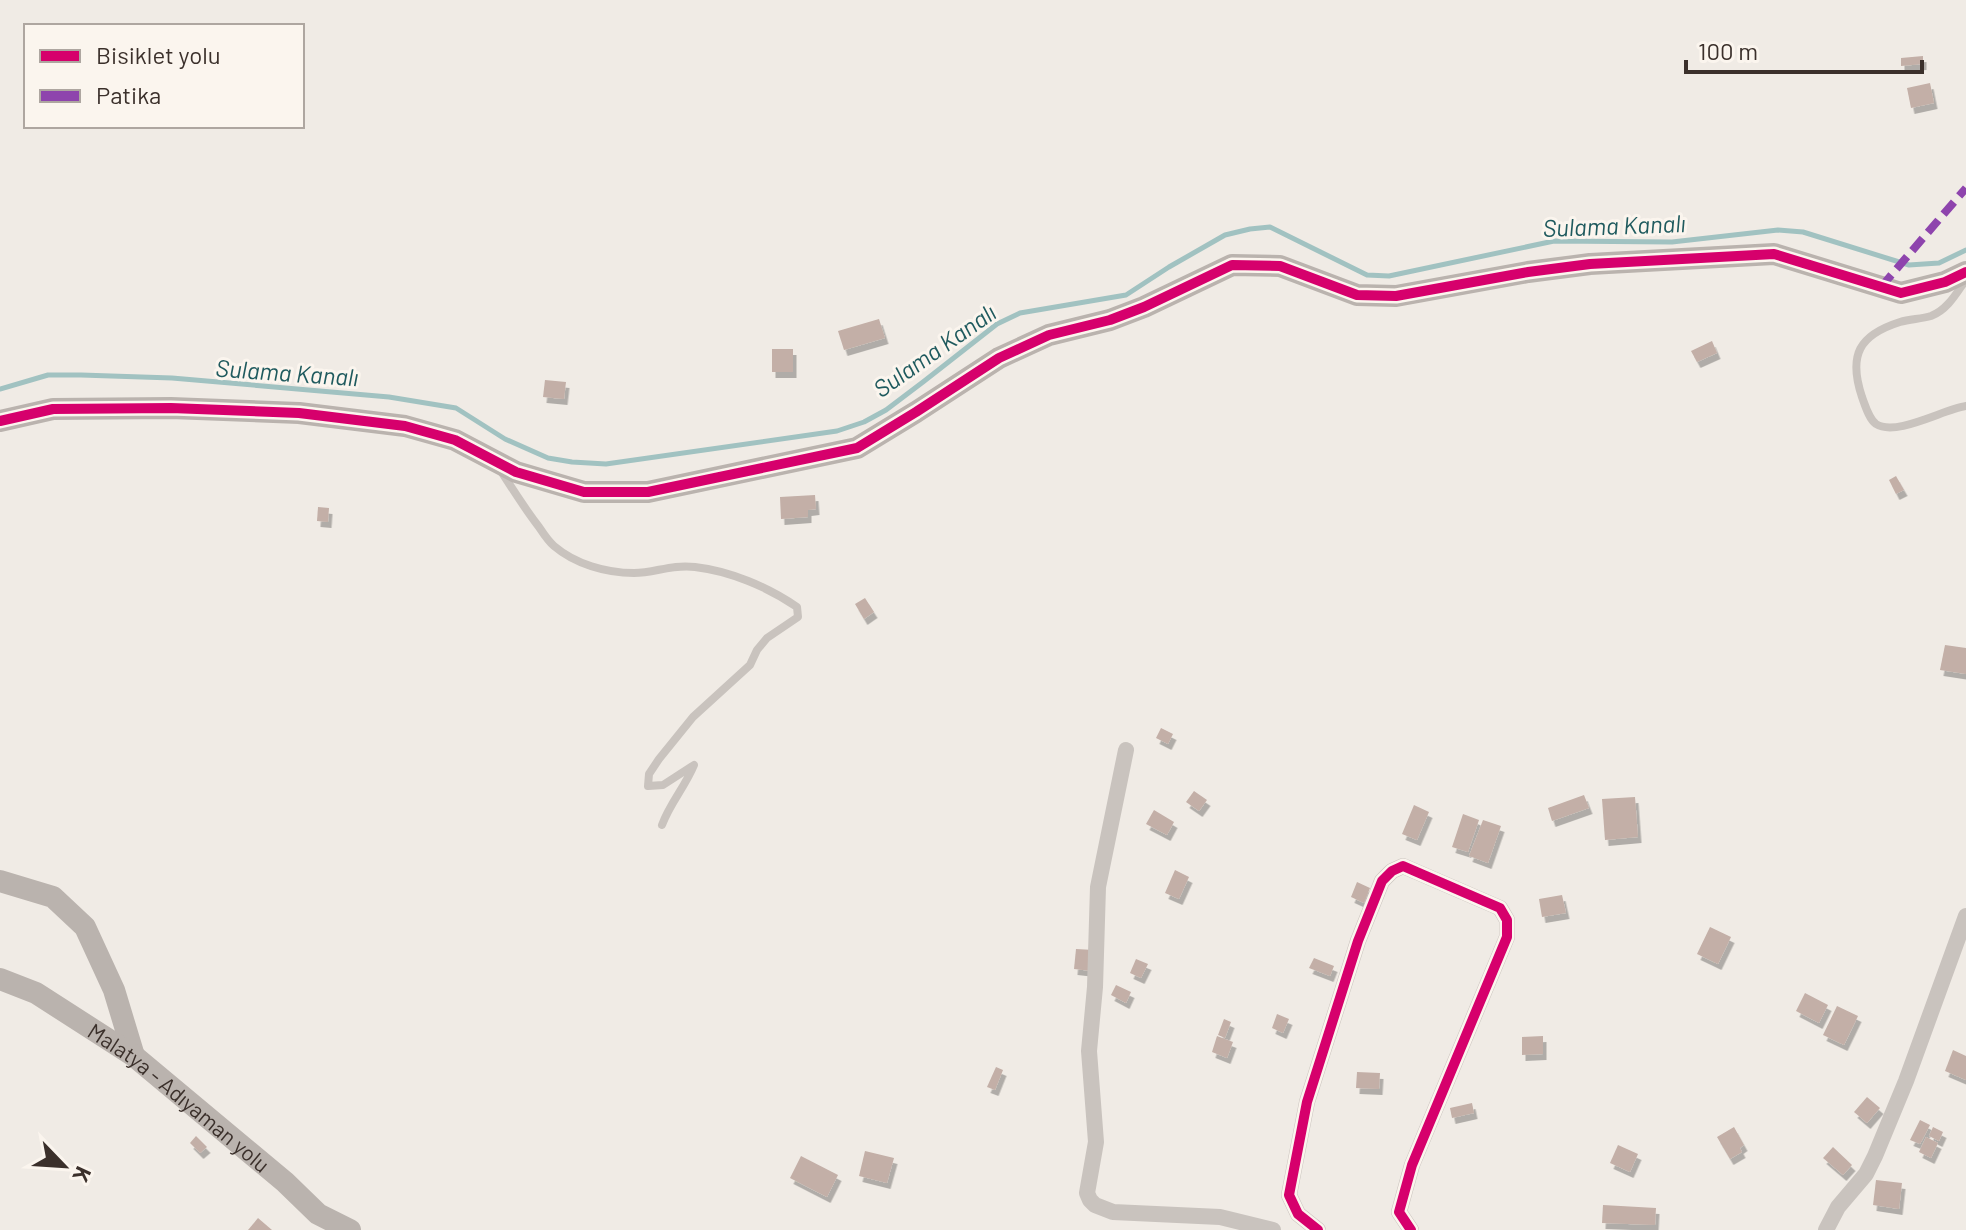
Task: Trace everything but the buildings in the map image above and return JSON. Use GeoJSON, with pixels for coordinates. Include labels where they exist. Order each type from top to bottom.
{"type":"FeatureCollection","features":[{"type":"Feature","properties":{"kind":"street"},"geometry":{"type":"LineString","coordinates":[[0,421],[53,409],[171,408],[299,413],[405,426],[455,440],[516,472],[584,492],[648,492],[857,448],[999,358],[1049,335],[1122,316],[1232,265],[1280,266],[1357,295],[1396,296],[1590,264],[1774,254],[1901,293],[1959,281],[1966,272]]}},
{"type":"Feature","properties":{"kind":"street"},"geometry":{"type":"LineString","coordinates":[[1126,750],[1098,887],[1095,987],[1089,1051],[1096,1142],[1087,1193],[1095,1205],[1113,1212],[1220,1217],[1273,1230]]}},
{"type":"Feature","properties":{"kind":"street"},"geometry":{"type":"LineString","coordinates":[[1318,1230],[1298,1214],[1289,1195],[1307,1102],[1358,941],[1382,881],[1403,866],[1500,908],[1507,920],[1507,937],[1412,1165],[1399,1212],[1411,1230]]}},
{"type":"Feature","properties":{"kind":"street"},"geometry":{"type":"LineString","coordinates":[[0,881],[53,897],[85,927],[114,990],[134,1056]]}},
{"type":"Feature","properties":{"kind":"street"},"geometry":{"type":"LineString","coordinates":[[1826,1230],[1838,1207],[1866,1174],[1875,1156],[1966,916]]}},
{"type":"Feature","properties":{"kind":"street","name":"Malatya - Adıyaman yolu"},"geometry":{"type":"LineString","coordinates":[[0,979],[36,993],[134,1056],[285,1182],[324,1222],[350,1230]]}},
{"type":"Feature","properties":{"kind":"lane"},"geometry":{"type":"LineString","coordinates":[[1959,281],[1950,301],[1942,309],[1931,315],[1902,321],[1869,336],[1857,355],[1857,368],[1860,392],[1875,423],[1888,427],[1909,424],[1966,406]]}},
{"type":"Feature","properties":{"kind":"lane"},"geometry":{"type":"LineString","coordinates":[[494,461],[519,502],[552,545],[576,562],[605,570],[635,573],[673,566],[697,567],[733,576],[784,598],[797,607],[798,617],[767,638],[750,665],[693,717],[649,774],[648,786],[663,785],[694,765],[671,803],[662,825]]}},
{"type":"Feature","properties":{"kind":"waterway","name":"Sulama Kanalı"},"geometry":{"type":"LineString","coordinates":[[0,389],[48,375],[81,375],[172,378],[389,397],[456,408],[505,439],[548,458],[606,464],[837,431],[864,422],[886,410],[997,324],[1020,313],[1126,295],[1225,235],[1250,229],[1270,227],[1367,275],[1389,276],[1554,241],[1672,242],[1778,230],[1803,232],[1909,265],[1939,263],[1966,250]]}},
{"type":"Feature","properties":{"kind":"marked path"},"geometry":{"type":"LineString","coordinates":[[1881,287],[1966,188]]}},
{"type":"Feature","properties":{"kind":"cycle path"},"geometry":{"type":"LineString","coordinates":[[0,421],[53,409],[171,408],[299,413],[405,426],[455,440],[516,472],[584,492],[648,492],[857,448],[999,358],[1049,335],[1110,320],[1144,307],[1232,265],[1280,266],[1357,295],[1396,296],[1590,264],[1774,254],[1901,293],[1945,282],[1966,272]]}},
{"type":"Feature","properties":{"kind":"cycle path"},"geometry":{"type":"LineString","coordinates":[[1318,1230],[1298,1214],[1289,1195],[1307,1102],[1358,941],[1382,881],[1403,866],[1500,908],[1507,920],[1507,937],[1412,1165],[1399,1212],[1411,1230]]}}]}
